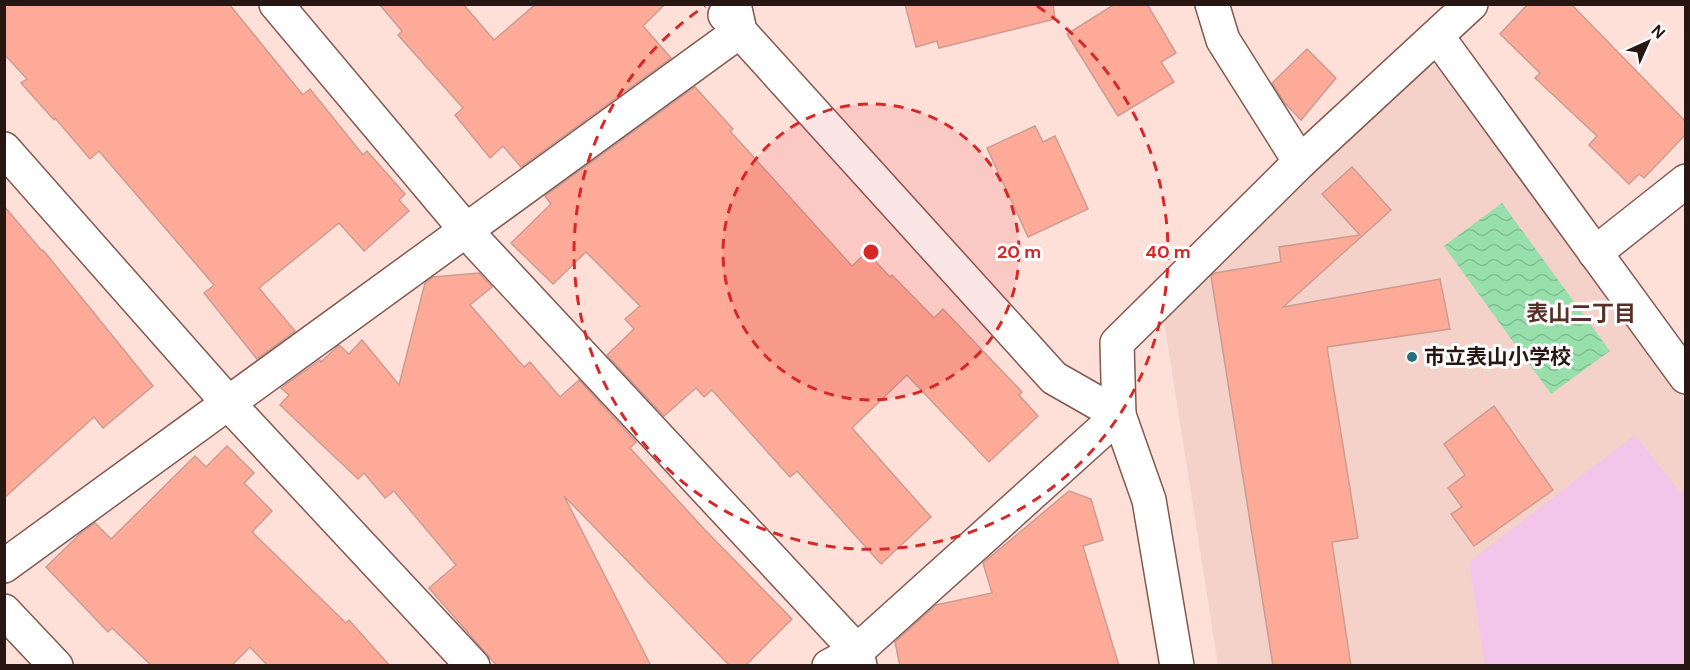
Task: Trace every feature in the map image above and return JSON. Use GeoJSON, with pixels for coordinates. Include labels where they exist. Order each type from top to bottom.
{"type":"FeatureCollection","features":[{"type":"Feature","properties":{"kind":"street"},"geometry":{"type":"LineString","coordinates":[[276,4],[477,243],[849,661],[1119,415]]}},
{"type":"Feature","properties":{"kind":"street"},"geometry":{"type":"LineString","coordinates":[[715,4],[737,18],[1054,378],[1119,415]]}},
{"type":"Feature","properties":{"kind":"street"},"geometry":{"type":"LineString","coordinates":[[1212,4],[1223,40],[1300,162]]}},
{"type":"Feature","properties":{"kind":"street"},"geometry":{"type":"LineString","coordinates":[[1177,666],[1149,500],[1119,415],[1118,344],[1300,162],[1471,4]]}},
{"type":"Feature","properties":{"kind":"street"},"geometry":{"type":"LineString","coordinates":[[4,566],[466,230],[737,18]]}},
{"type":"Feature","properties":{"kind":"street"},"geometry":{"type":"LineString","coordinates":[[1437,36],[1686,377]]}},
{"type":"Feature","properties":{"kind":"street"},"geometry":{"type":"LineString","coordinates":[[4,149],[228,403],[473,666]]}},
{"type":"Feature","properties":{"kind":"street"},"geometry":{"type":"LineString","coordinates":[[1595,253],[1686,181]]}},
{"type":"Feature","properties":{"kind":"street"},"geometry":{"type":"LineString","coordinates":[[4,611],[57,666]]}},
{"type":"Feature","properties":{"kind":"shaded area","name":"市立表山小学校"},"geometry":{"type":"Polygon","coordinates":[[[1437,65],[1685,400],[1685,665],[1218,665],[1163,315],[1426,68],[1437,65]]]}},
{"type":"Feature","properties":{"kind":"shaded area"},"geometry":{"type":"Polygon","coordinates":[[[1635,435],[1680,492],[1685,489],[1685,665],[1485,665],[1469,562],[1635,435]]]}},
{"type":"Feature","properties":{"kind":"water"},"geometry":{"type":"Polygon","coordinates":[[[1502,203],[1610,351],[1551,394],[1444,246],[1502,203]]]}},
{"type":"Feature","properties":{"kind":"building"},"geometry":{"type":"Polygon","coordinates":[[[4,4],[229,4],[303,95],[310,89],[363,155],[367,151],[405,194],[399,200],[409,211],[364,251],[339,223],[259,288],[295,331],[257,359],[204,293],[214,285],[99,151],[90,159],[21,83],[27,79],[4,54],[4,4]]]}},
{"type":"Feature","properties":{"kind":"building"},"geometry":{"type":"Polygon","coordinates":[[[379,4],[463,4],[494,40],[536,4],[665,4],[643,26],[671,58],[521,167],[503,146],[490,158],[455,115],[463,108],[398,35],[402,31],[379,4]]]}},
{"type":"Feature","properties":{"kind":"building"},"geometry":{"type":"Polygon","coordinates":[[[905,4],[1053,4],[1055,19],[939,48],[937,41],[916,47],[905,4]]]}},
{"type":"Feature","properties":{"kind":"building"},"geometry":{"type":"Polygon","coordinates":[[[1115,4],[1147,4],[1176,53],[1161,62],[1174,82],[1118,116],[1067,34],[1115,4]]]}},
{"type":"Feature","properties":{"kind":"building"},"geometry":{"type":"Polygon","coordinates":[[[1528,4],[1571,4],[1686,122],[1686,134],[1644,178],[1639,174],[1629,184],[1589,145],[1597,136],[1535,78],[1540,73],[1500,34],[1528,4]]]}},
{"type":"Feature","properties":{"kind":"building"},"geometry":{"type":"Polygon","coordinates":[[[1307,49],[1336,78],[1301,120],[1284,102],[1272,83],[1307,49]]]}},
{"type":"Feature","properties":{"kind":"building"},"geometry":{"type":"Polygon","coordinates":[[[695,87],[733,129],[730,131],[852,266],[867,252],[934,318],[943,309],[1022,392],[1019,395],[1038,416],[989,462],[907,375],[852,428],[931,517],[881,564],[797,471],[790,477],[712,390],[704,397],[696,388],[664,416],[607,355],[634,329],[625,319],[640,306],[586,252],[553,284],[511,243],[551,204],[545,196],[695,87]]]}},
{"type":"Feature","properties":{"kind":"building"},"geometry":{"type":"Polygon","coordinates":[[[1035,126],[1043,142],[1055,136],[1088,209],[1028,237],[987,148],[1035,126]]]}},
{"type":"Feature","properties":{"kind":"building"},"geometry":{"type":"Polygon","coordinates":[[[1352,167],[1391,210],[1283,307],[1440,279],[1450,329],[1327,347],[1358,538],[1332,542],[1351,666],[1273,666],[1211,276],[1215,273],[1281,262],[1279,247],[1360,235],[1322,194],[1352,167]]]}},
{"type":"Feature","properties":{"kind":"building"},"geometry":{"type":"Polygon","coordinates":[[[4,206],[43,250],[153,386],[103,428],[94,417],[4,498],[4,206]]]}},
{"type":"Feature","properties":{"kind":"building"},"geometry":{"type":"Polygon","coordinates":[[[479,273],[492,287],[470,305],[524,367],[530,362],[560,397],[579,380],[636,442],[630,448],[705,530],[792,619],[745,666],[730,666],[564,496],[651,666],[497,666],[429,588],[456,565],[394,491],[385,498],[364,473],[358,479],[280,405],[289,395],[281,388],[320,360],[321,362],[339,345],[349,354],[362,340],[399,385],[425,283],[433,277],[479,273]]]}},
{"type":"Feature","properties":{"kind":"building"},"geometry":{"type":"Polygon","coordinates":[[[1494,406],[1553,490],[1474,546],[1451,514],[1462,507],[1448,488],[1465,475],[1444,444],[1494,406]]]}},
{"type":"Feature","properties":{"kind":"building"},"geometry":{"type":"Polygon","coordinates":[[[227,446],[254,473],[244,483],[272,511],[252,532],[346,623],[349,620],[390,666],[268,666],[250,647],[231,666],[152,666],[112,628],[108,632],[46,567],[80,534],[95,523],[111,539],[195,456],[206,467],[227,446]]]}},
{"type":"Feature","properties":{"kind":"building"},"geometry":{"type":"Polygon","coordinates":[[[1069,491],[1091,499],[1103,540],[1083,546],[1119,666],[900,666],[895,642],[936,605],[992,593],[983,563],[1069,491]]]}},
{"type":"Feature","properties":{"kind":"place","name":"市立表山小学校"},"geometry":{"type":"Point","coordinates":[1412,357]}},
{"type":"Feature","properties":{"kind":"district","name":"表山二丁目"},"geometry":{"type":"Point","coordinates":[1581,313]}}]}
